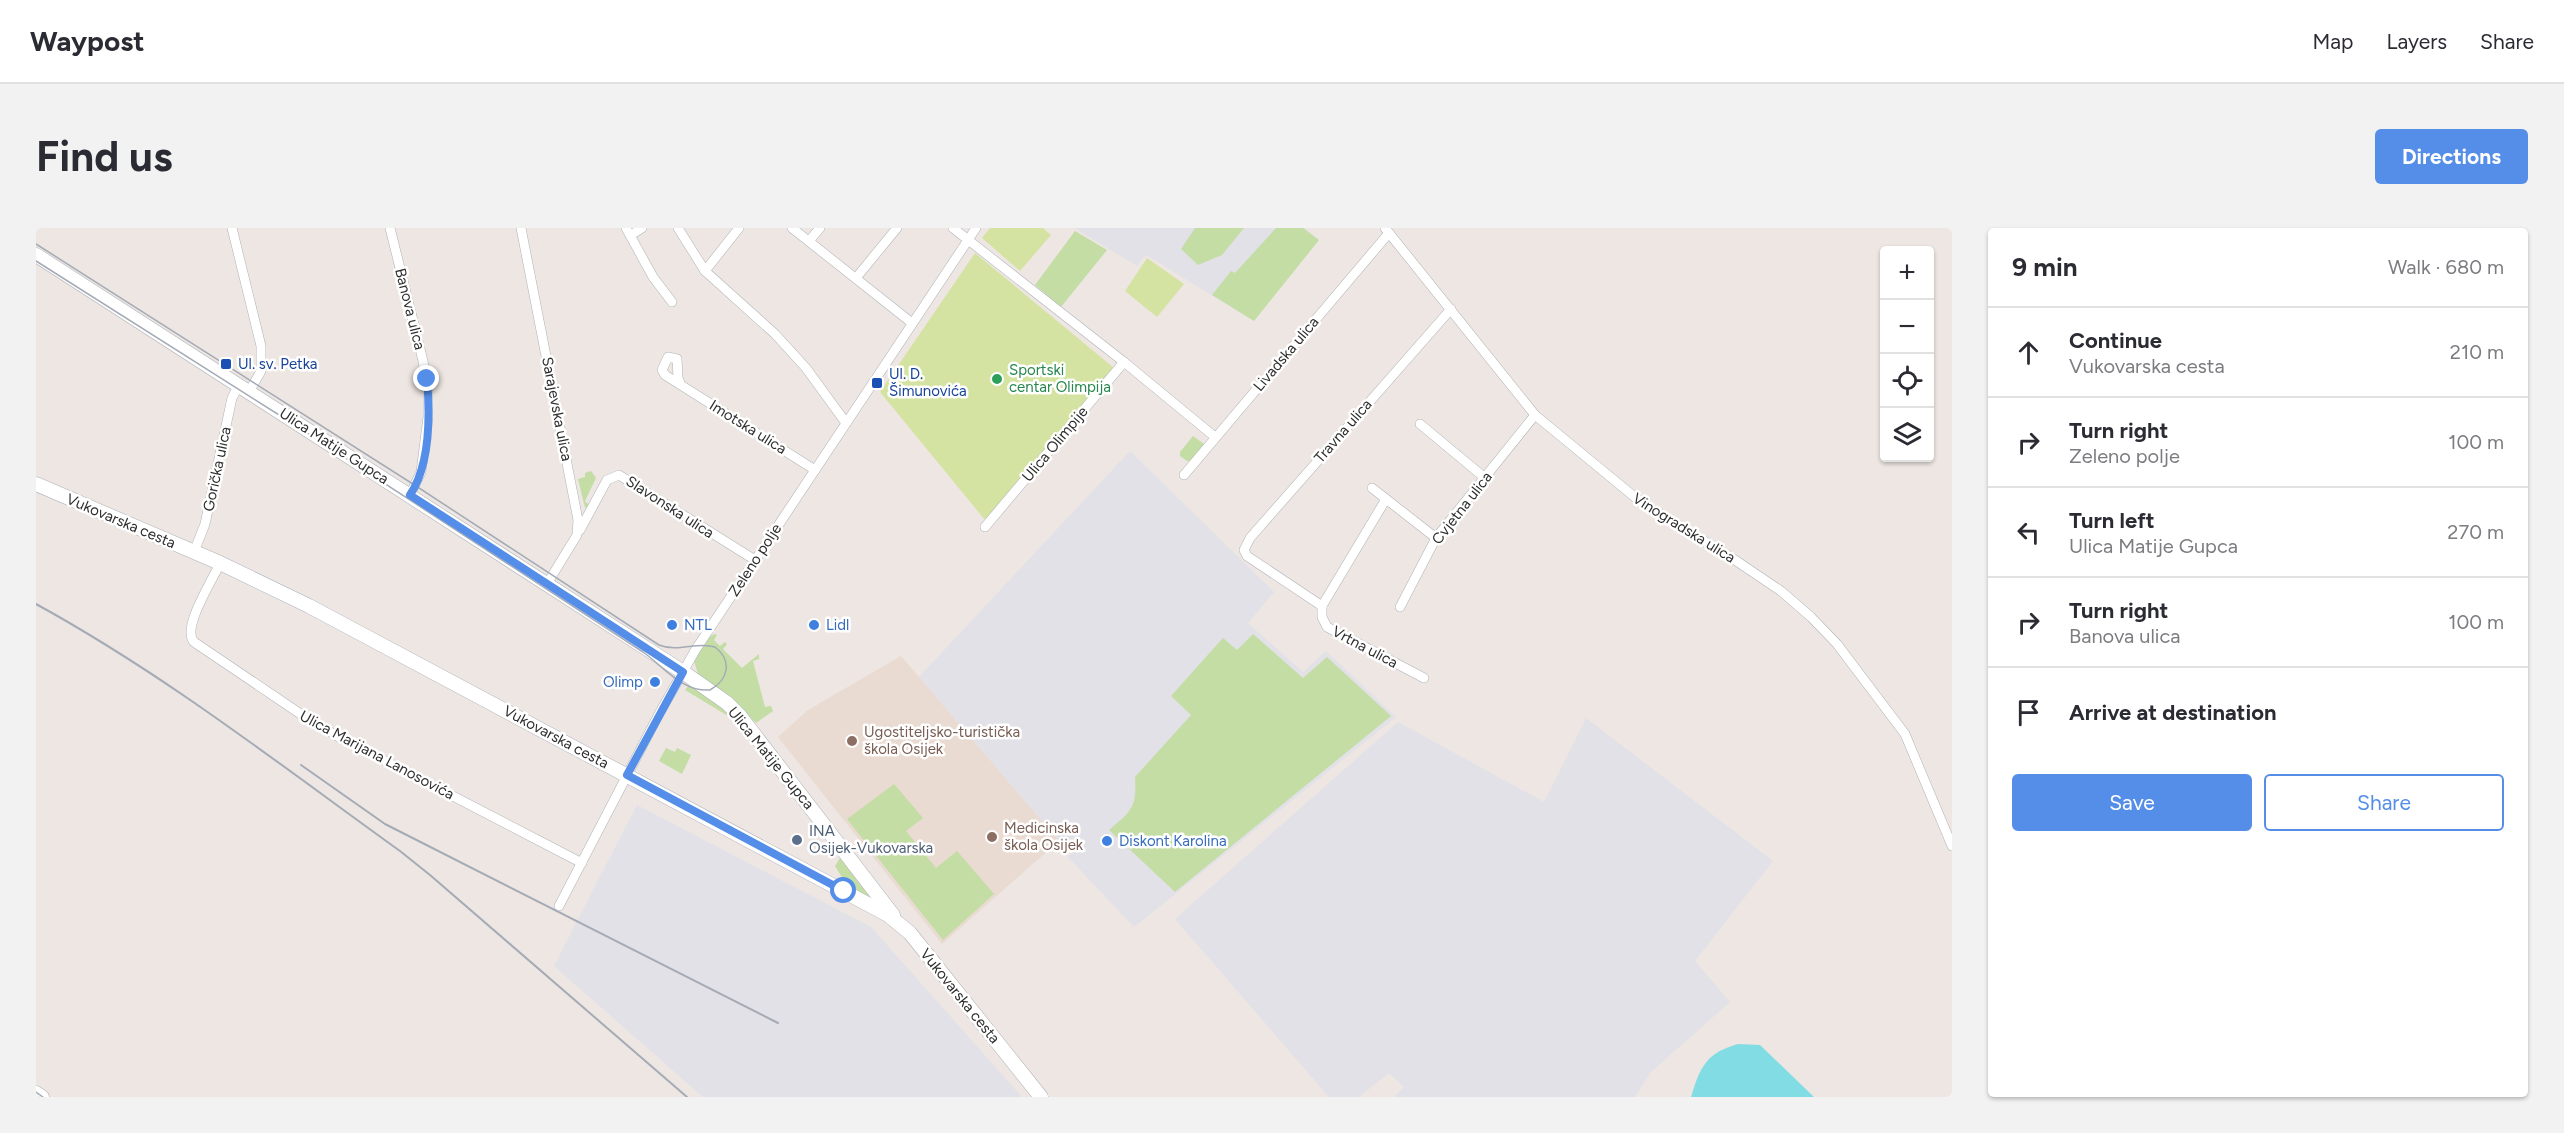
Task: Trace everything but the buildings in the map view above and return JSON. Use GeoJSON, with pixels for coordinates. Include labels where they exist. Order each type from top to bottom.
{"type":"FeatureCollection","features":[{"type":"Feature","properties":{"kind":"main road","name":"Ulica Matije Gupca"},"geometry":{"type":"LineString","coordinates":[[36,255],[683,672],[737,712],[900,923]]}},
{"type":"Feature","properties":{"kind":"main road","name":"Vukovarska cesta"},"geometry":{"type":"LineString","coordinates":[[36,484],[220,563],[309,606],[879,909],[900,923],[1041,1097]]}},
{"type":"Feature","properties":{"kind":"main road"},"geometry":{"type":"LineString","coordinates":[[36,1093],[42,1097]]}},
{"type":"Feature","properties":{"kind":"street","name":"Gorička ulica"},"geometry":{"type":"LineString","coordinates":[[194,552],[205,524],[232,398],[261,371],[261,346],[232,228]]}},
{"type":"Feature","properties":{"kind":"street","name":"Banova ulica"},"geometry":{"type":"LineString","coordinates":[[390,228],[423,361],[428,393],[428,417],[421,472],[410,495]]}},
{"type":"Feature","properties":{"kind":"street","name":"Sarajevska ulica"},"geometry":{"type":"LineString","coordinates":[[521,228],[577,510],[577,535]]}},
{"type":"Feature","properties":{"kind":"street"},"geometry":{"type":"LineString","coordinates":[[642,228],[629,232],[653,277],[672,302]]}},
{"type":"Feature","properties":{"kind":"street"},"geometry":{"type":"LineString","coordinates":[[678,228],[705,271],[775,334],[846,423]]}},
{"type":"Feature","properties":{"kind":"street"},"geometry":{"type":"LineString","coordinates":[[705,271],[739,228]]}},
{"type":"Feature","properties":{"kind":"street"},"geometry":{"type":"LineString","coordinates":[[792,228],[912,323]]}},
{"type":"Feature","properties":{"kind":"street"},"geometry":{"type":"LineString","coordinates":[[810,241],[820,228]]}},
{"type":"Feature","properties":{"kind":"street"},"geometry":{"type":"LineString","coordinates":[[856,278],[897,228]]}},
{"type":"Feature","properties":{"kind":"street"},"geometry":{"type":"LineString","coordinates":[[953,228],[1124,362],[1215,437]]}},
{"type":"Feature","properties":{"kind":"street","name":"Zeleno polje"},"geometry":{"type":"LineString","coordinates":[[559,906],[683,672],[976,228]]}},
{"type":"Feature","properties":{"kind":"street","name":"Vinogradska ulica"},"geometry":{"type":"LineString","coordinates":[[1387,231],[1535,416],[1642,503],[1781,591],[1838,644],[1905,734],[1919,761],[1952,846]]}},
{"type":"Feature","properties":{"kind":"street","name":"Livadska ulica"},"geometry":{"type":"LineString","coordinates":[[1184,475],[1387,231]]}},
{"type":"Feature","properties":{"kind":"street","name":"Travna ulica"},"geometry":{"type":"LineString","coordinates":[[1322,606],[1247,556],[1244,550],[1250,538],[1451,309]]}},
{"type":"Feature","properties":{"kind":"street","name":"Ulica Olimpije"},"geometry":{"type":"LineString","coordinates":[[985,527],[1124,362]]}},
{"type":"Feature","properties":{"kind":"street","name":"Imotska ulica"},"geometry":{"type":"LineString","coordinates":[[681,385],[815,470]]}},
{"type":"Feature","properties":{"kind":"street","name":"Cvjetna ulica"},"geometry":{"type":"LineString","coordinates":[[1400,607],[1436,538],[1535,416]]}},
{"type":"Feature","properties":{"kind":"street"},"geometry":{"type":"LineString","coordinates":[[1420,424],[1485,478]]}},
{"type":"Feature","properties":{"kind":"street","name":"Slavonska ulica"},"geometry":{"type":"LineString","coordinates":[[577,535],[607,480],[616,475],[622,476],[755,560]]}},
{"type":"Feature","properties":{"kind":"street"},"geometry":{"type":"LineString","coordinates":[[1372,488],[1436,538]]}},
{"type":"Feature","properties":{"kind":"street"},"geometry":{"type":"LineString","coordinates":[[1322,606],[1386,499]]}},
{"type":"Feature","properties":{"kind":"street"},"geometry":{"type":"LineString","coordinates":[[547,584],[577,535]]}},
{"type":"Feature","properties":{"kind":"street","name":"Ulica Marijana Lanosovića"},"geometry":{"type":"LineString","coordinates":[[220,563],[191,625],[190,638],[194,642],[337,736],[582,863]]}},
{"type":"Feature","properties":{"kind":"street","name":"Vrtna ulica"},"geometry":{"type":"LineString","coordinates":[[1322,606],[1322,617],[1327,627],[1424,678]]}},
{"type":"Feature","properties":{"kind":"shaded area"},"geometry":{"type":"Polygon","coordinates":[[[1074,228],[1305,228],[1319,240],[1254,321],[1146,255],[1137,266],[1074,228]]]}},
{"type":"Feature","properties":{"kind":"shaded area"},"geometry":{"type":"Polygon","coordinates":[[[1130,451],[1274,592],[1248,623],[1303,672],[1326,651],[1396,717],[1134,927],[1068,857],[1074,850],[1067,842],[1063,846],[919,677],[1130,451]]]}},
{"type":"Feature","properties":{"kind":"shaded area"},"geometry":{"type":"Polygon","coordinates":[[[901,656],[1059,841],[942,944],[778,737],[808,710],[901,656]]]}},
{"type":"Feature","properties":{"kind":"shaded area"},"geometry":{"type":"Polygon","coordinates":[[[1586,718],[1773,861],[1695,961],[1730,1002],[1651,1072],[1635,1097],[1394,1097],[1404,1087],[1389,1073],[1359,1097],[1329,1097],[1175,919],[1398,722],[1544,802],[1586,718]]]}},
{"type":"Feature","properties":{"kind":"shaded area"},"geometry":{"type":"Polygon","coordinates":[[[637,805],[871,927],[1022,1097],[703,1097],[554,966],[637,805]]]}},
{"type":"Feature","properties":{"kind":"green space"},"geometry":{"type":"Polygon","coordinates":[[[990,228],[1043,228],[1051,235],[1020,271],[982,238],[990,228]]]}},
{"type":"Feature","properties":{"kind":"green space"},"geometry":{"type":"Polygon","coordinates":[[[1195,228],[1244,228],[1222,255],[1198,265],[1181,249],[1195,228]]]}},
{"type":"Feature","properties":{"kind":"green space"},"geometry":{"type":"Polygon","coordinates":[[[1276,228],[1303,228],[1319,240],[1254,321],[1212,295],[1231,271],[1235,273],[1276,228]]]}},
{"type":"Feature","properties":{"kind":"green space"},"geometry":{"type":"Polygon","coordinates":[[[1075,231],[1107,250],[1061,307],[1035,285],[1075,231]]]}},
{"type":"Feature","properties":{"kind":"green space","name":"Sportski centar Olimpija"},"geometry":{"type":"Polygon","coordinates":[[[975,253],[1114,368],[985,520],[880,392],[975,253]]]}},
{"type":"Feature","properties":{"kind":"green space"},"geometry":{"type":"Polygon","coordinates":[[[1147,258],[1184,284],[1157,317],[1125,291],[1147,258]]]}},
{"type":"Feature","properties":{"kind":"green space"},"geometry":{"type":"Polygon","coordinates":[[[1193,436],[1204,444],[1191,461],[1187,461],[1180,456],[1180,452],[1193,436]]]}},
{"type":"Feature","properties":{"kind":"green space"},"geometry":{"type":"Polygon","coordinates":[[[591,471],[596,478],[585,501],[589,505],[585,508],[578,479],[585,477],[585,473],[591,471]]]}},
{"type":"Feature","properties":{"kind":"green space"},"geometry":{"type":"Polygon","coordinates":[[[1253,634],[1303,678],[1327,657],[1391,716],[1175,892],[1109,830],[1131,808],[1135,796],[1135,777],[1191,715],[1171,696],[1223,638],[1237,650],[1253,634]]]}},
{"type":"Feature","properties":{"kind":"green space"},"geometry":{"type":"Polygon","coordinates":[[[717,635],[714,640],[720,646],[725,642],[727,644],[723,649],[742,668],[759,654],[759,659],[753,661],[765,707],[771,706],[773,711],[756,723],[731,699],[698,674],[694,661],[709,637],[717,635]]]}},
{"type":"Feature","properties":{"kind":"green space"},"geometry":{"type":"Polygon","coordinates":[[[690,684],[729,712],[728,716],[685,690],[690,684]]]}},
{"type":"Feature","properties":{"kind":"green space"},"geometry":{"type":"Polygon","coordinates":[[[666,748],[675,752],[677,748],[691,755],[682,774],[659,761],[666,748]]]}},
{"type":"Feature","properties":{"kind":"green space"},"geometry":{"type":"Polygon","coordinates":[[[894,784],[923,818],[906,831],[936,868],[957,851],[994,894],[943,940],[847,819],[894,784]]]}},
{"type":"Feature","properties":{"kind":"green space"},"geometry":{"type":"Polygon","coordinates":[[[840,858],[847,863],[878,903],[848,887],[835,866],[840,858]]]}},
{"type":"Feature","properties":{"kind":"water"},"geometry":{"type":"Polygon","coordinates":[[[1738,1044],[1760,1045],[1814,1097],[1691,1097],[1701,1069],[1711,1057],[1738,1044]]]}},
{"type":"Feature","properties":{"kind":"tram line"},"geometry":{"type":"LineString","coordinates":[[36,244],[416,486],[659,645],[674,648],[701,645],[715,647],[721,652],[726,664],[721,681],[710,690],[700,690],[682,683],[643,652],[295,425],[36,261]]}},
{"type":"Feature","properties":{"kind":"tram line"},"geometry":{"type":"LineString","coordinates":[[36,1092],[43,1097]]}},
{"type":"Feature","properties":{"kind":"railway"},"geometry":{"type":"LineString","coordinates":[[36,604],[177,691],[400,851],[687,1097]]}},
{"type":"Feature","properties":{"kind":"railway"},"geometry":{"type":"LineString","coordinates":[[301,765],[385,824],[778,1023]]}},
{"type":"Feature","properties":{"kind":"place","name":"Ul. sv. Petka"},"geometry":{"type":"Point","coordinates":[226,364]}},
{"type":"Feature","properties":{"kind":"place","name":"Sportski centar Olimpija"},"geometry":{"type":"Point","coordinates":[997,379]}},
{"type":"Feature","properties":{"kind":"place","name":"Ul. D. Šimunovića"},"geometry":{"type":"Point","coordinates":[877,383]}},
{"type":"Feature","properties":{"kind":"place","name":"NTL"},"geometry":{"type":"Point","coordinates":[672,625]}},
{"type":"Feature","properties":{"kind":"place","name":"Lidl"},"geometry":{"type":"Point","coordinates":[814,625]}},
{"type":"Feature","properties":{"kind":"place","name":"Olimp"},"geometry":{"type":"Point","coordinates":[655,682]}},
{"type":"Feature","properties":{"kind":"place","name":"Ugostiteljsko-turistička škola Osijek"},"geometry":{"type":"Point","coordinates":[852,741]}},
{"type":"Feature","properties":{"kind":"place","name":"Medicinska škola Osijek"},"geometry":{"type":"Point","coordinates":[992,837]}},
{"type":"Feature","properties":{"kind":"place","name":"INA Osijek-Vukovarska"},"geometry":{"type":"Point","coordinates":[797,840]}},
{"type":"Feature","properties":{"kind":"place","name":"Diskont Karolina"},"geometry":{"type":"Point","coordinates":[1107,841]}},
{"type":"Feature","properties":{"kind":"route"},"geometry":{"type":"LineString","coordinates":[[427,379],[429,408],[421,472],[410,495],[683,672],[658,714],[627,775],[844,891]]}}]}
